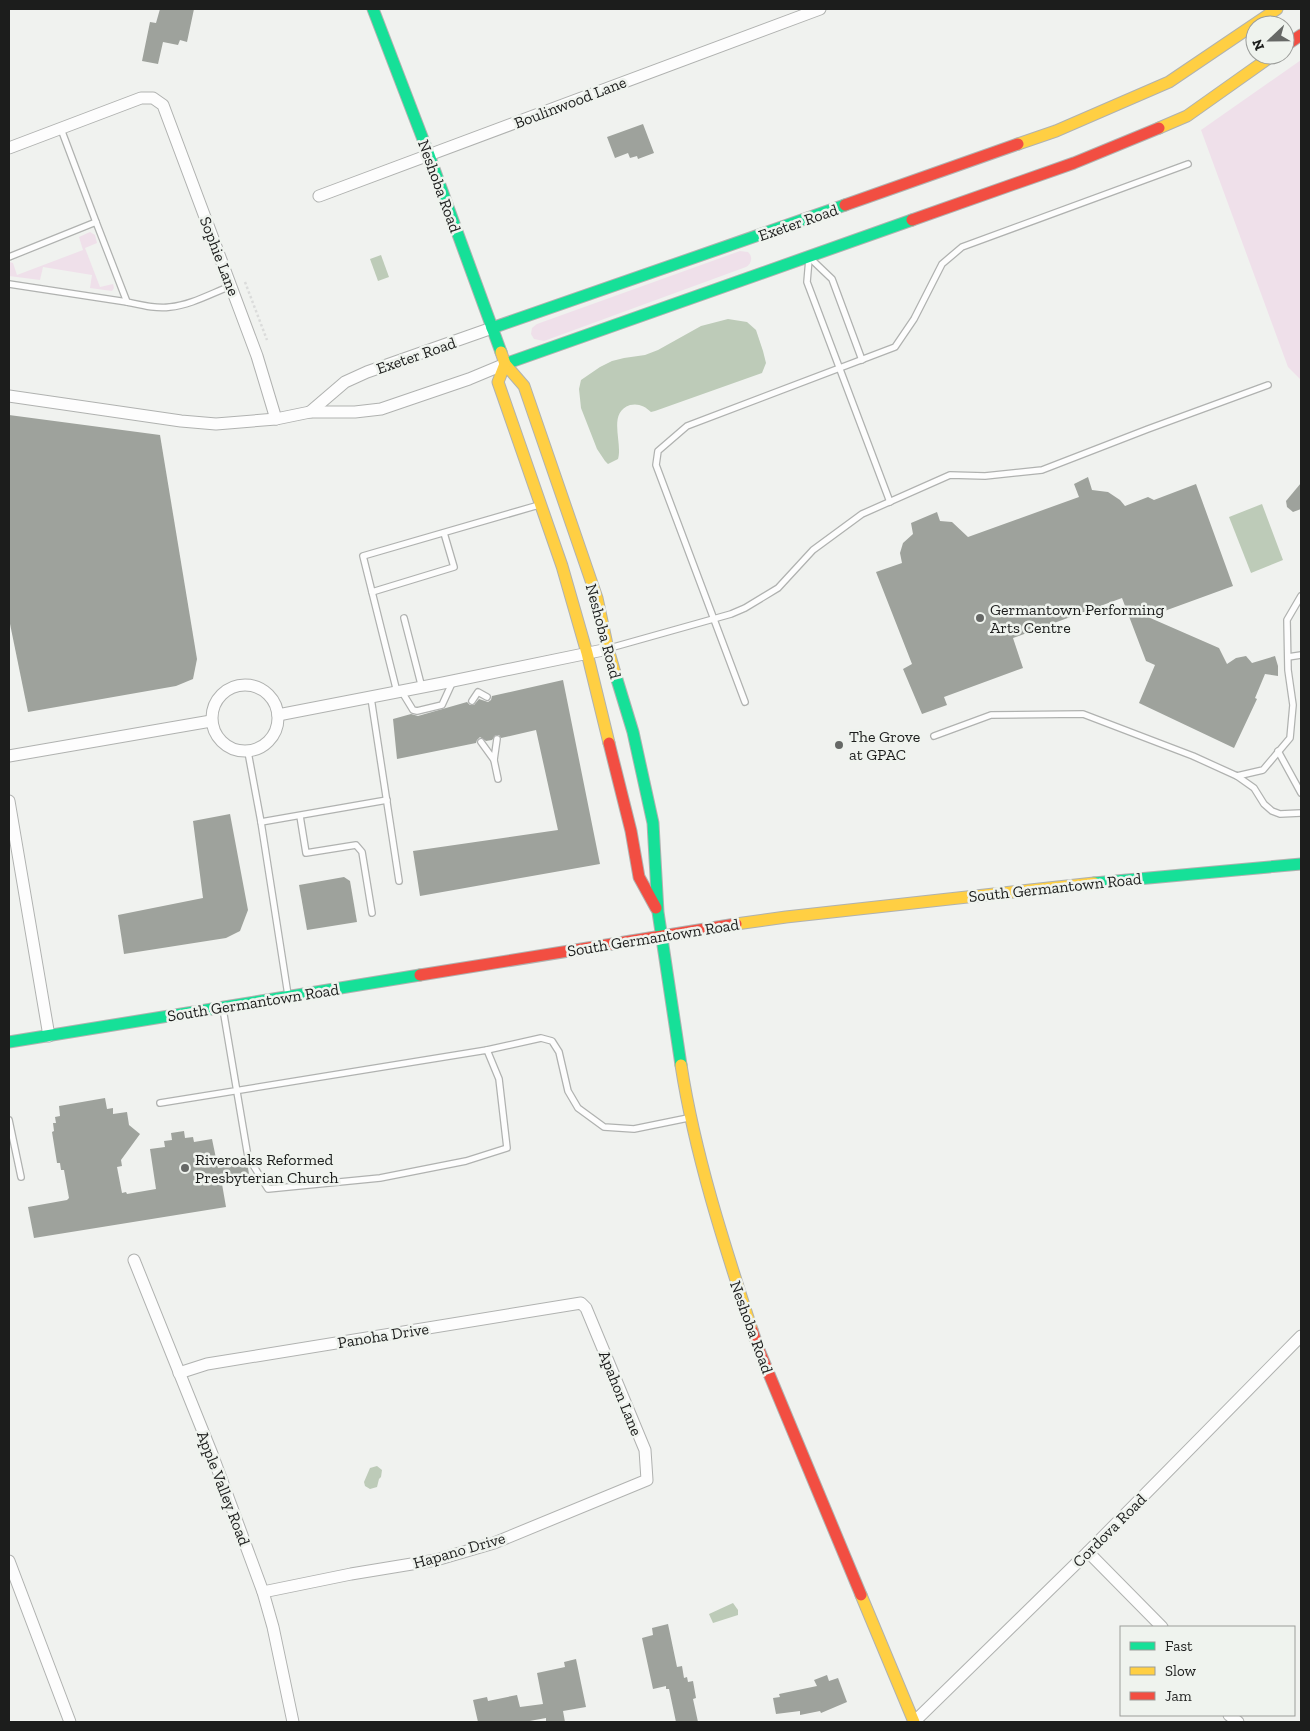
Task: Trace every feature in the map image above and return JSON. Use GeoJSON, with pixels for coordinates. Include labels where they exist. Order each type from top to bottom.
{"type":"FeatureCollection","features":[{"type":"Feature","properties":{"kind":"street","name":"Neshoba Road"},"geometry":{"type":"LineString","coordinates":[[373,9],[429,155],[505,364],[524,386],[597,598],[608,649],[633,732],[652,823],[658,912],[686,1104],[727,1254],[759,1350],[914,1722]]}},
{"type":"Feature","properties":{"kind":"street","name":"Boulinwood Lane"},"geometry":{"type":"LineString","coordinates":[[319,196],[820,9]]}},
{"type":"Feature","properties":{"kind":"street","name":"Exeter Road"},"geometry":{"type":"LineString","coordinates":[[310,412],[345,382],[360,376],[1056,131],[1169,82],[1266,12],[1277,9]]}},
{"type":"Feature","properties":{"kind":"street","name":"Exeter Road"},"geometry":{"type":"LineString","coordinates":[[9,396],[181,421],[216,424],[276,419],[310,412],[355,412],[381,409],[1050,172],[1187,116],[1259,65]]}},
{"type":"Feature","properties":{"kind":"street","name":"Sophie Lane"},"geometry":{"type":"LineString","coordinates":[[61,128],[141,98],[153,98],[163,105],[257,356],[276,419]]}},
{"type":"Feature","properties":{"kind":"street"},"geometry":{"type":"LineString","coordinates":[[9,148],[61,128]]}},
{"type":"Feature","properties":{"kind":"street","name":"Neshoba Road"},"geometry":{"type":"LineString","coordinates":[[505,364],[498,382],[562,566],[587,653],[630,831],[639,877],[658,912]]}},
{"type":"Feature","properties":{"kind":"street"},"geometry":{"type":"LineString","coordinates":[[278,715],[422,688],[608,649]]}},
{"type":"Feature","properties":{"kind":"street"},"geometry":{"type":"LineString","coordinates":[[238,685],[260,688],[269,695],[275,704],[278,715],[278,726],[274,736],[267,744],[248,752],[237,751],[227,747],[214,731],[211,721],[215,702],[221,694],[238,685]]}},
{"type":"Feature","properties":{"kind":"street"},"geometry":{"type":"LineString","coordinates":[[9,756],[211,721]]}},
{"type":"Feature","properties":{"kind":"street"},"geometry":{"type":"LineString","coordinates":[[9,801],[49,1036]]}},
{"type":"Feature","properties":{"kind":"street","name":"South Germantown Road"},"geometry":{"type":"LineString","coordinates":[[9,1042],[661,935],[796,916],[1132,879],[1301,864]]}},
{"type":"Feature","properties":{"kind":"street","name":"Apple Valley Road"},"geometry":{"type":"LineString","coordinates":[[134,1260],[212,1454],[263,1592],[273,1627],[294,1722]]}},
{"type":"Feature","properties":{"kind":"street","name":"Panoha Drive"},"geometry":{"type":"LineString","coordinates":[[179,1373],[208,1364],[581,1303],[586,1308]]}},
{"type":"Feature","properties":{"kind":"street","name":"Apahon Lane"},"geometry":{"type":"LineString","coordinates":[[586,1308],[645,1450],[647,1480]]}},
{"type":"Feature","properties":{"kind":"street","name":"Cordova Road"},"geometry":{"type":"LineString","coordinates":[[914,1722],[1088,1552],[1301,1336]]}},
{"type":"Feature","properties":{"kind":"street","name":"Hapano Drive"},"geometry":{"type":"LineString","coordinates":[[263,1592],[351,1574],[436,1560],[494,1543],[647,1480]]}},
{"type":"Feature","properties":{"kind":"street"},"geometry":{"type":"LineString","coordinates":[[1088,1552],[1161,1626]]}},
{"type":"Feature","properties":{"kind":"street"},"geometry":{"type":"LineString","coordinates":[[9,1561],[70,1722]]}},
{"type":"Feature","properties":{"kind":"lane"},"geometry":{"type":"LineString","coordinates":[[61,128],[127,302]]}},
{"type":"Feature","properties":{"kind":"lane"},"geometry":{"type":"LineString","coordinates":[[745,702],[656,465],[658,451],[687,426],[895,347],[914,319],[942,264],[962,247],[1188,164]]}},
{"type":"Feature","properties":{"kind":"lane"},"geometry":{"type":"LineString","coordinates":[[9,257],[96,222]]}},
{"type":"Feature","properties":{"kind":"lane"},"geometry":{"type":"LineString","coordinates":[[809,257],[832,279],[862,360]]}},
{"type":"Feature","properties":{"kind":"lane"},"geometry":{"type":"LineString","coordinates":[[809,257],[806,282],[890,502]]}},
{"type":"Feature","properties":{"kind":"lane"},"geometry":{"type":"LineString","coordinates":[[9,284],[145,306],[170,307],[231,286]]}},
{"type":"Feature","properties":{"kind":"lane"},"geometry":{"type":"LineString","coordinates":[[608,649],[731,614],[745,608],[778,588],[813,550],[862,514],[950,475],[985,476],[1042,470],[1268,384]]}},
{"type":"Feature","properties":{"kind":"lane"},"geometry":{"type":"LineString","coordinates":[[453,681],[442,705],[417,711],[413,710],[400,692],[363,556],[541,505]]}},
{"type":"Feature","properties":{"kind":"lane"},"geometry":{"type":"LineString","coordinates":[[372,592],[454,568],[444,532]]}},
{"type":"Feature","properties":{"kind":"lane"},"geometry":{"type":"LineString","coordinates":[[1237,776],[1263,770],[1290,738],[1293,701],[1288,657],[1287,620],[1301,596]]}},
{"type":"Feature","properties":{"kind":"lane"},"geometry":{"type":"LineString","coordinates":[[404,618],[422,688]]}},
{"type":"Feature","properties":{"kind":"lane"},"geometry":{"type":"LineString","coordinates":[[1288,657],[1301,655]]}},
{"type":"Feature","properties":{"kind":"lane"},"geometry":{"type":"LineString","coordinates":[[472,701],[478,692],[475,677]]}},
{"type":"Feature","properties":{"kind":"lane"},"geometry":{"type":"LineString","coordinates":[[478,692],[487,697]]}},
{"type":"Feature","properties":{"kind":"lane"},"geometry":{"type":"LineString","coordinates":[[371,698],[399,881]]}},
{"type":"Feature","properties":{"kind":"lane"},"geometry":{"type":"LineString","coordinates":[[1293,701],[1301,704]]}},
{"type":"Feature","properties":{"kind":"lane"},"geometry":{"type":"LineString","coordinates":[[934,736],[991,715],[1083,714],[1193,756],[1237,776],[1254,788],[1264,804],[1272,811],[1280,814],[1301,812]]}},
{"type":"Feature","properties":{"kind":"lane"},"geometry":{"type":"LineString","coordinates":[[497,739],[494,760],[498,780]]}},
{"type":"Feature","properties":{"kind":"lane"},"geometry":{"type":"LineString","coordinates":[[481,742],[494,760]]}},
{"type":"Feature","properties":{"kind":"lane"},"geometry":{"type":"LineString","coordinates":[[1278,751],[1301,792]]}},
{"type":"Feature","properties":{"kind":"lane"},"geometry":{"type":"LineString","coordinates":[[248,752],[261,822],[288,997]]}},
{"type":"Feature","properties":{"kind":"lane"},"geometry":{"type":"LineString","coordinates":[[261,822],[387,800]]}},
{"type":"Feature","properties":{"kind":"lane"},"geometry":{"type":"LineString","coordinates":[[300,816],[306,854],[356,845],[362,852],[372,913]]}},
{"type":"Feature","properties":{"kind":"lane"},"geometry":{"type":"LineString","coordinates":[[223,1007],[248,1157],[268,1189],[380,1178],[466,1161],[507,1148],[499,1080],[487,1050]]}},
{"type":"Feature","properties":{"kind":"lane"},"geometry":{"type":"LineString","coordinates":[[160,1103],[487,1050],[541,1038],[552,1041],[559,1052],[568,1091],[578,1108],[604,1127],[634,1129],[690,1118]]}},
{"type":"Feature","properties":{"kind":"lane"},"geometry":{"type":"LineString","coordinates":[[9,1120],[21,1177]]}},
{"type":"Feature","properties":{"kind":"path"},"geometry":{"type":"LineString","coordinates":[[245,282],[267,340]]}},
{"type":"Feature","properties":{"kind":"shaded area"},"geometry":{"type":"Polygon","coordinates":[[[1301,60],[1301,380],[1288,367],[1201,130],[1301,60]]]}},
{"type":"Feature","properties":{"kind":"shaded area"},"geometry":{"type":"Polygon","coordinates":[[[90,232],[95,235],[97,243],[85,248],[100,287],[113,284],[114,288],[112,291],[90,288],[92,275],[43,267],[40,280],[9,276],[10,262],[13,263],[17,275],[83,250],[79,237],[90,232]]]}},
{"type":"Feature","properties":{"kind":"shaded area"},"geometry":{"type":"Polygon","coordinates":[[[740,251],[748,252],[751,256],[751,262],[746,267],[544,341],[534,339],[531,334],[532,328],[537,324],[740,251]]]}},
{"type":"Feature","properties":{"kind":"shaded area"},"geometry":{"type":"Polygon","coordinates":[[[381,255],[389,277],[378,281],[370,259],[381,255]]]}},
{"type":"Feature","properties":{"kind":"shaded area"},"geometry":{"type":"Polygon","coordinates":[[[728,319],[747,322],[756,330],[766,363],[762,373],[655,411],[651,412],[636,404],[623,409],[617,421],[618,459],[608,464],[597,449],[581,408],[579,389],[581,380],[612,361],[645,355],[658,350],[701,326],[728,319]]]}},
{"type":"Feature","properties":{"kind":"shaded area"},"geometry":{"type":"Polygon","coordinates":[[[1262,504],[1283,560],[1251,573],[1229,517],[1262,504]]]}},
{"type":"Feature","properties":{"kind":"shaded area"},"geometry":{"type":"Polygon","coordinates":[[[377,1466],[382,1470],[381,1477],[377,1487],[370,1489],[365,1486],[364,1482],[370,1468],[377,1466]]]}},
{"type":"Feature","properties":{"kind":"shaded area"},"geometry":{"type":"Polygon","coordinates":[[[733,1603],[738,1610],[738,1615],[713,1623],[709,1614],[733,1603]]]}},
{"type":"Feature","properties":{"kind":"building"},"geometry":{"type":"Polygon","coordinates":[[[160,9],[194,9],[187,42],[180,40],[178,45],[163,42],[158,64],[142,61],[150,22],[156,23],[160,9]]]}},
{"type":"Feature","properties":{"kind":"building"},"geometry":{"type":"Polygon","coordinates":[[[643,124],[654,153],[638,159],[637,156],[630,158],[628,153],[615,158],[607,137],[643,124]]]}},
{"type":"Feature","properties":{"kind":"building"},"geometry":{"type":"Polygon","coordinates":[[[9,415],[160,435],[197,659],[193,679],[176,686],[28,712],[9,619],[9,415]]]}},
{"type":"Feature","properties":{"kind":"building","name":"Germantown Performing Arts Centre"},"geometry":{"type":"Polygon","coordinates":[[[1088,477],[1092,490],[1108,492],[1125,506],[1148,497],[1154,500],[1196,484],[1233,586],[1148,617],[1219,648],[1227,664],[1236,658],[1246,656],[1252,663],[1275,656],[1278,676],[1265,674],[1255,698],[1257,699],[1234,748],[1139,703],[1155,665],[1146,661],[1122,598],[1013,638],[1023,668],[944,697],[947,705],[922,714],[903,669],[912,664],[876,572],[902,563],[900,553],[903,543],[913,534],[911,523],[937,512],[940,521],[952,522],[968,537],[1079,497],[1074,484],[1088,477]]]}},
{"type":"Feature","properties":{"kind":"building"},"geometry":{"type":"Polygon","coordinates":[[[1301,483],[1301,509],[1293,512],[1287,507],[1286,501],[1301,483]]]}},
{"type":"Feature","properties":{"kind":"building"},"geometry":{"type":"Polygon","coordinates":[[[563,680],[600,864],[420,896],[413,851],[558,830],[536,730],[501,738],[499,735],[496,735],[492,740],[486,741],[480,737],[476,743],[397,759],[393,719],[411,714],[418,716],[467,702],[470,705],[474,705],[479,699],[488,702],[492,696],[563,680]]]}},
{"type":"Feature","properties":{"kind":"building"},"geometry":{"type":"Polygon","coordinates":[[[230,814],[248,910],[240,931],[226,938],[124,954],[118,915],[203,898],[193,821],[230,814]]]}},
{"type":"Feature","properties":{"kind":"building"},"geometry":{"type":"Polygon","coordinates":[[[344,877],[350,881],[357,922],[307,930],[299,885],[344,877]]]}},
{"type":"Feature","properties":{"kind":"building","name":"Riveroaks Reformed Presbyterian Church"},"geometry":{"type":"Polygon","coordinates":[[[105,1098],[107,1109],[113,1108],[113,1114],[127,1112],[129,1125],[140,1134],[121,1160],[122,1166],[117,1167],[122,1193],[126,1192],[127,1194],[156,1189],[150,1149],[165,1147],[164,1141],[172,1140],[171,1133],[184,1131],[185,1138],[193,1137],[194,1142],[212,1139],[218,1168],[247,1163],[250,1179],[222,1184],[226,1207],[34,1238],[28,1207],[67,1200],[69,1198],[64,1170],[61,1170],[60,1163],[57,1163],[52,1132],[54,1131],[53,1123],[56,1123],[55,1117],[60,1116],[59,1106],[105,1098]]]}},
{"type":"Feature","properties":{"kind":"building"},"geometry":{"type":"Polygon","coordinates":[[[668,1624],[677,1667],[682,1666],[684,1678],[687,1677],[688,1682],[693,1681],[696,1698],[693,1699],[698,1722],[676,1722],[669,1689],[666,1689],[666,1686],[653,1689],[642,1638],[653,1635],[652,1628],[668,1624]]]}},
{"type":"Feature","properties":{"kind":"building"},"geometry":{"type":"Polygon","coordinates":[[[576,1659],[586,1707],[563,1711],[565,1722],[546,1722],[546,1718],[524,1722],[478,1722],[473,1700],[487,1697],[488,1701],[517,1695],[520,1707],[543,1704],[537,1673],[565,1667],[564,1662],[576,1659]]]}},
{"type":"Feature","properties":{"kind":"building"},"geometry":{"type":"Polygon","coordinates":[[[827,1675],[829,1681],[838,1678],[847,1702],[821,1713],[820,1711],[800,1715],[800,1711],[776,1714],[773,1698],[780,1697],[779,1694],[817,1686],[814,1680],[827,1675]]]}},
{"type":"Feature","properties":{"kind":"traffic: fast"},"geometry":{"type":"LineString","coordinates":[[373,9],[501,352]]}},
{"type":"Feature","properties":{"kind":"traffic: fast"},"geometry":{"type":"LineString","coordinates":[[492,328],[845,205]]}},
{"type":"Feature","properties":{"kind":"traffic: fast"},"geometry":{"type":"LineString","coordinates":[[505,364],[912,220]]}},
{"type":"Feature","properties":{"kind":"traffic: fast"},"geometry":{"type":"LineString","coordinates":[[615,673],[633,732],[653,823],[658,912],[681,1065]]}},
{"type":"Feature","properties":{"kind":"traffic: fast"},"geometry":{"type":"LineString","coordinates":[[1094,883],[1301,864]]}},
{"type":"Feature","properties":{"kind":"traffic: fast"},"geometry":{"type":"LineString","coordinates":[[9,1042],[420,975]]}},
{"type":"Feature","properties":{"kind":"traffic: slow"},"geometry":{"type":"LineString","coordinates":[[1018,144],[1056,131],[1169,82],[1277,9]]}},
{"type":"Feature","properties":{"kind":"traffic: slow"},"geometry":{"type":"LineString","coordinates":[[1159,128],[1187,116],[1259,65]]}},
{"type":"Feature","properties":{"kind":"traffic: slow"},"geometry":{"type":"LineString","coordinates":[[501,352],[505,364],[524,386],[597,598],[615,673]]}},
{"type":"Feature","properties":{"kind":"traffic: slow"},"geometry":{"type":"LineString","coordinates":[[505,364],[498,382],[562,566],[587,653],[609,743]]}},
{"type":"Feature","properties":{"kind":"traffic: slow"},"geometry":{"type":"LineString","coordinates":[[736,924],[1094,883]]}},
{"type":"Feature","properties":{"kind":"traffic: slow"},"geometry":{"type":"LineString","coordinates":[[681,1065],[702,1166],[752,1330]]}},
{"type":"Feature","properties":{"kind":"traffic: slow"},"geometry":{"type":"LineString","coordinates":[[861,1595],[914,1722]]}},
{"type":"Feature","properties":{"kind":"traffic: jam"},"geometry":{"type":"LineString","coordinates":[[1295,39],[1301,35]]}},
{"type":"Feature","properties":{"kind":"traffic: jam"},"geometry":{"type":"LineString","coordinates":[[912,220],[1074,163],[1159,128]]}},
{"type":"Feature","properties":{"kind":"traffic: jam"},"geometry":{"type":"LineString","coordinates":[[845,205],[1018,144]]}},
{"type":"Feature","properties":{"kind":"traffic: jam"},"geometry":{"type":"LineString","coordinates":[[609,743],[631,831],[639,877],[656,908]]}},
{"type":"Feature","properties":{"kind":"traffic: jam"},"geometry":{"type":"LineString","coordinates":[[420,975],[736,924]]}},
{"type":"Feature","properties":{"kind":"traffic: jam"},"geometry":{"type":"LineString","coordinates":[[752,1330],[861,1595]]}},
{"type":"Feature","properties":{"kind":"place","name":"Germantown Performing Arts Centre"},"geometry":{"type":"Point","coordinates":[980,618]}},
{"type":"Feature","properties":{"kind":"place","name":"The Grove at GPAC"},"geometry":{"type":"Point","coordinates":[839,745]}},
{"type":"Feature","properties":{"kind":"place","name":"Riveroaks Reformed Presbyterian Church"},"geometry":{"type":"Point","coordinates":[185,1168]}}]}
